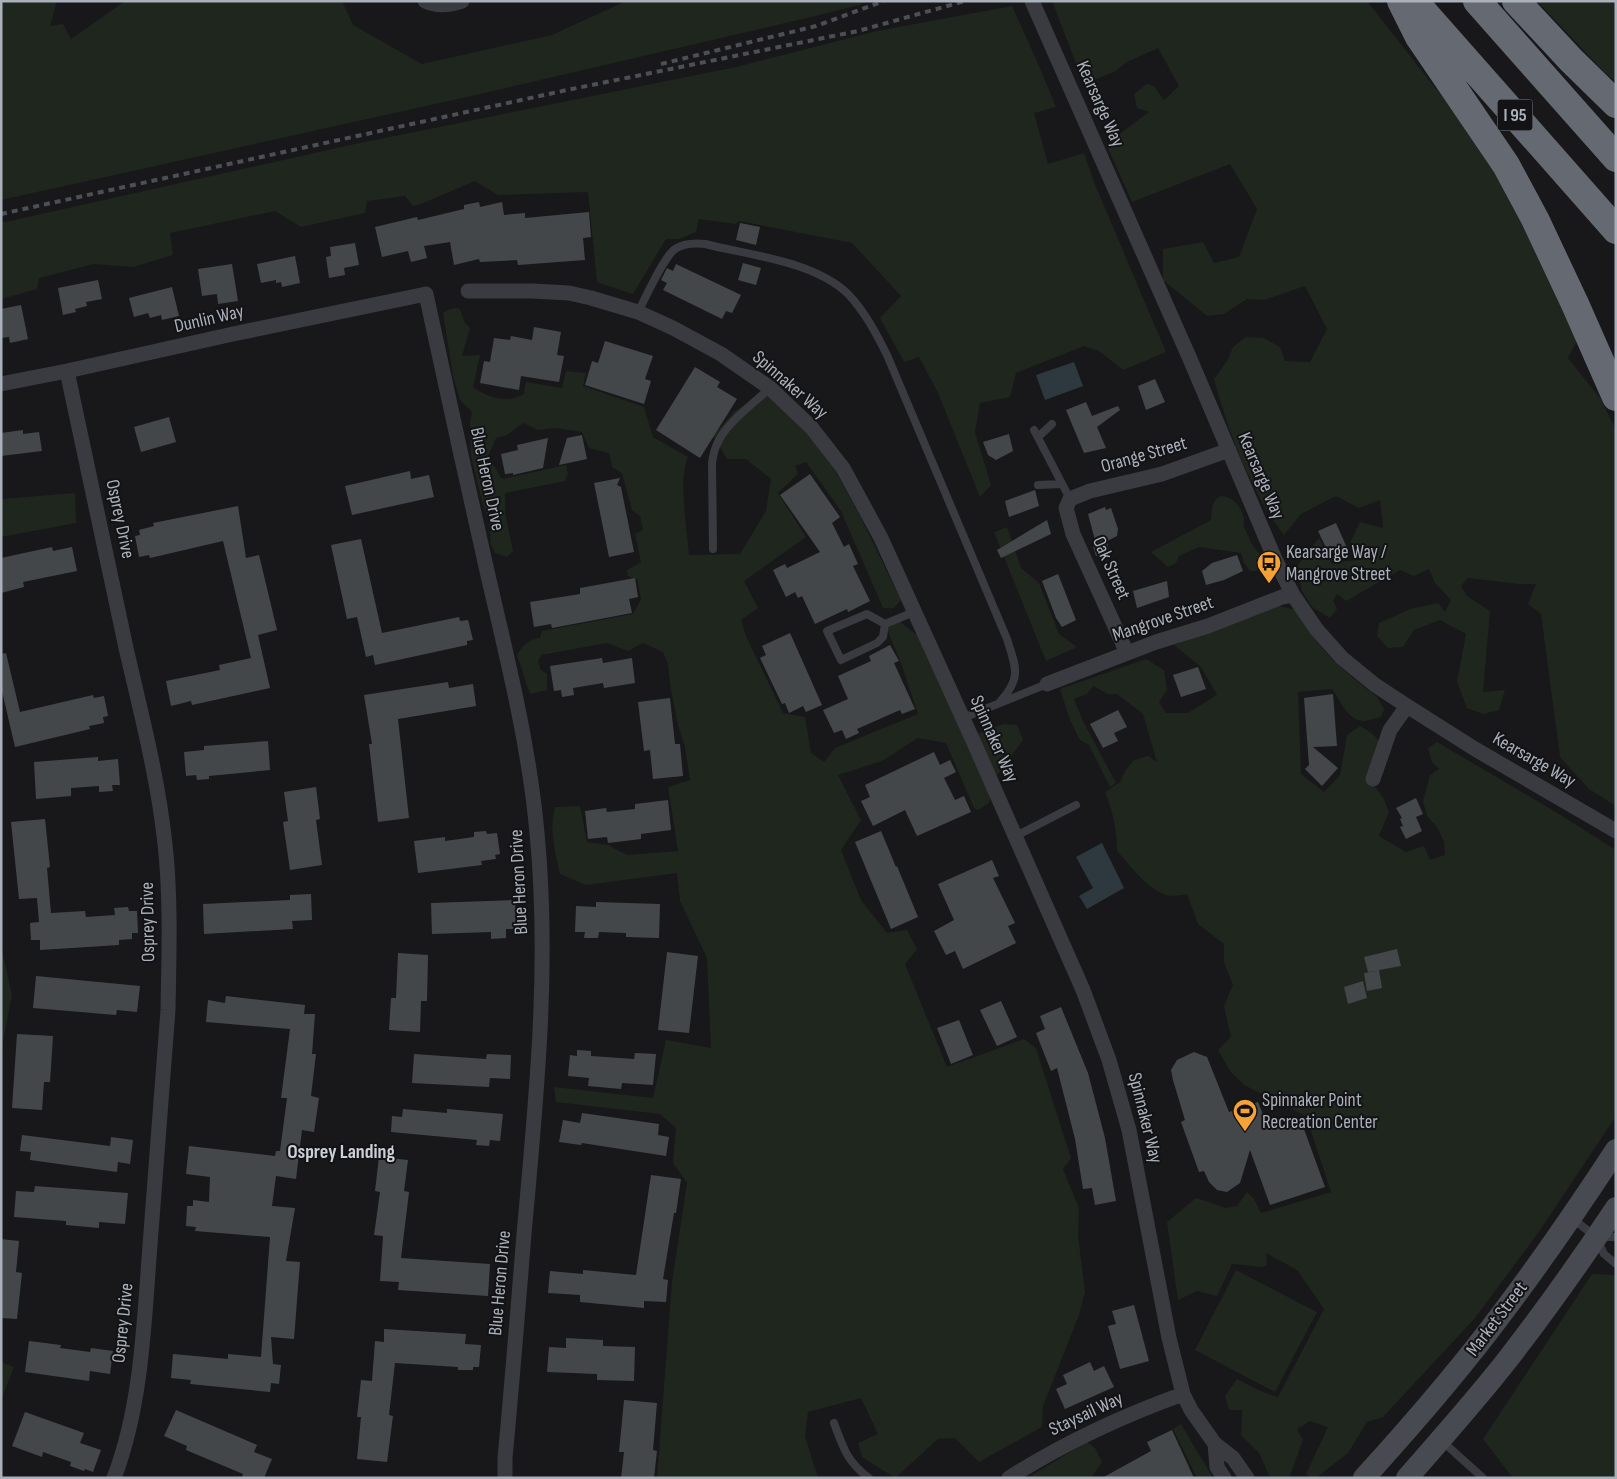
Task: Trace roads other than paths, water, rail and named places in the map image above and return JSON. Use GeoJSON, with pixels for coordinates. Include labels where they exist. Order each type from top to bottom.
{"type":"FeatureCollection","features":[{"type":"Feature","properties":{"kind":"highway"},"geometry":{"type":"LineString","coordinates":[[1401,1],[1418,37],[1506,165],[1535,219],[1616,397]]}},
{"type":"Feature","properties":{"kind":"highway","name":"I 95"},"geometry":{"type":"LineString","coordinates":[[1414,1],[1616,230]]}},
{"type":"Feature","properties":{"kind":"highway","name":"I 95"},"geometry":{"type":"LineString","coordinates":[[1477,1],[1616,158]]}},
{"type":"Feature","properties":{"kind":"highway"},"geometry":{"type":"LineString","coordinates":[[1516,1],[1571,60],[1616,104]]}},
{"type":"Feature","properties":{"kind":"main road","name":"Market Street"},"geometry":{"type":"LineString","coordinates":[[1364,1478],[1468,1358],[1571,1218],[1616,1150]]}},
{"type":"Feature","properties":{"kind":"main road","name":"Market Street"},"geometry":{"type":"LineString","coordinates":[[1407,1478],[1513,1352],[1606,1237],[1616,1208]]}},
{"type":"Feature","properties":{"kind":"street"},"geometry":{"type":"LineString","coordinates":[[425,1],[433,5],[443,6],[462,1]]}},
{"type":"Feature","properties":{"kind":"street","name":"Kearsarge Way"},"geometry":{"type":"LineString","coordinates":[[1035,7],[1190,359],[1274,558],[1293,594],[1317,630],[1342,658],[1375,685],[1475,748],[1616,831]]}},
{"type":"Feature","properties":{"kind":"street","name":"Spinnaker Way"},"geometry":{"type":"LineString","coordinates":[[468,291],[532,291],[569,294],[591,298],[638,312],[673,328],[721,354],[770,388],[811,427],[843,468],[881,538],[1016,836],[1083,990],[1120,1095],[1137,1167],[1169,1338],[1183,1394],[1191,1410],[1215,1444],[1233,1458],[1247,1478]]}},
{"type":"Feature","properties":{"kind":"street","name":"Dunlin Way"},"geometry":{"type":"LineString","coordinates":[[1,384],[426,294]]}},
{"type":"Feature","properties":{"kind":"street","name":"Blue Heron Drive"},"geometry":{"type":"LineString","coordinates":[[426,294],[512,676],[532,788],[540,865],[543,967],[541,1018],[530,1176],[504,1478]]}},
{"type":"Feature","properties":{"kind":"street","name":"Osprey Drive"},"geometry":{"type":"LineString","coordinates":[[67,371],[152,762],[165,843],[167,868],[168,1010],[145,1313],[128,1438],[114,1478]]}},
{"type":"Feature","properties":{"kind":"street","name":"Orange Street"},"geometry":{"type":"LineString","coordinates":[[1070,499],[1090,491],[1162,474],[1229,450]]}},
{"type":"Feature","properties":{"kind":"street","name":"Oak Street"},"geometry":{"type":"LineString","coordinates":[[1070,499],[1066,508],[1068,518],[1088,556],[1127,653]]}},
{"type":"Feature","properties":{"kind":"street","name":"Mangrove Street"},"geometry":{"type":"LineString","coordinates":[[1047,684],[1127,653],[1208,626],[1293,594]]}},
{"type":"Feature","properties":{"kind":"street"},"geometry":{"type":"LineString","coordinates":[[1373,779],[1390,730],[1407,706]]}},
{"type":"Feature","properties":{"kind":"street","name":"Staysail Way"},"geometry":{"type":"LineString","coordinates":[[1009,1478],[1088,1433],[1183,1394]]}},
{"type":"Feature","properties":{"kind":"street","name":"Spinnaker Way"},"geometry":{"type":"LineString","coordinates":[[1215,1444],[1218,1467],[1224,1478]]}},
{"type":"Feature","properties":{"kind":"lane"},"geometry":{"type":"LineString","coordinates":[[638,312],[668,257],[675,249],[686,244],[696,243],[782,262],[816,274],[829,280],[846,293],[860,308],[874,328],[887,355],[1007,639],[1015,668],[1015,680],[1011,690],[1000,702]]}},
{"type":"Feature","properties":{"kind":"lane"},"geometry":{"type":"LineString","coordinates":[[713,549],[712,462],[714,451],[719,438],[770,388]]}},
{"type":"Feature","properties":{"kind":"lane"},"geometry":{"type":"LineString","coordinates":[[1052,424],[1036,434],[1070,499]]}},
{"type":"Feature","properties":{"kind":"lane"},"geometry":{"type":"LineString","coordinates":[[1038,485],[1062,484]]}},
{"type":"Feature","properties":{"kind":"lane"},"geometry":{"type":"LineString","coordinates":[[885,624],[914,612]]}},
{"type":"Feature","properties":{"kind":"lane"},"geometry":{"type":"LineString","coordinates":[[867,614],[885,624],[883,637],[878,643],[841,660],[827,631],[867,614]]}},
{"type":"Feature","properties":{"kind":"lane"},"geometry":{"type":"LineString","coordinates":[[963,718],[1047,684]]}},
{"type":"Feature","properties":{"kind":"lane"},"geometry":{"type":"LineString","coordinates":[[1016,836],[1076,805]]}},
{"type":"Feature","properties":{"kind":"lane"},"geometry":{"type":"LineString","coordinates":[[1571,1218],[1606,1237],[1604,1254],[1616,1264]]}},
{"type":"Feature","properties":{"kind":"lane"},"geometry":{"type":"LineString","coordinates":[[834,1423],[846,1456],[853,1465],[869,1478]]}},
{"type":"Feature","properties":{"kind":"lane"},"geometry":{"type":"LineString","coordinates":[[1440,1440],[1483,1478]]}},
{"type":"Feature","properties":{"kind":"railway"},"geometry":{"type":"LineString","coordinates":[[661,64],[816,26],[884,1]]}},
{"type":"Feature","properties":{"kind":"railway"},"geometry":{"type":"LineString","coordinates":[[1,214],[567,90],[858,31],[965,1]]}},
{"type":"Feature","properties":{"kind":"place","name":"Kearsarge Way / Mangrove Street"},"geometry":{"type":"Point","coordinates":[1269,584]}},
{"type":"Feature","properties":{"kind":"place","name":"Spinnaker Point Recreation Center"},"geometry":{"type":"Point","coordinates":[1245,1132]}},
{"type":"Feature","properties":{"kind":"district","name":"Osprey Landing"},"geometry":{"type":"Point","coordinates":[341,1152]}}]}
